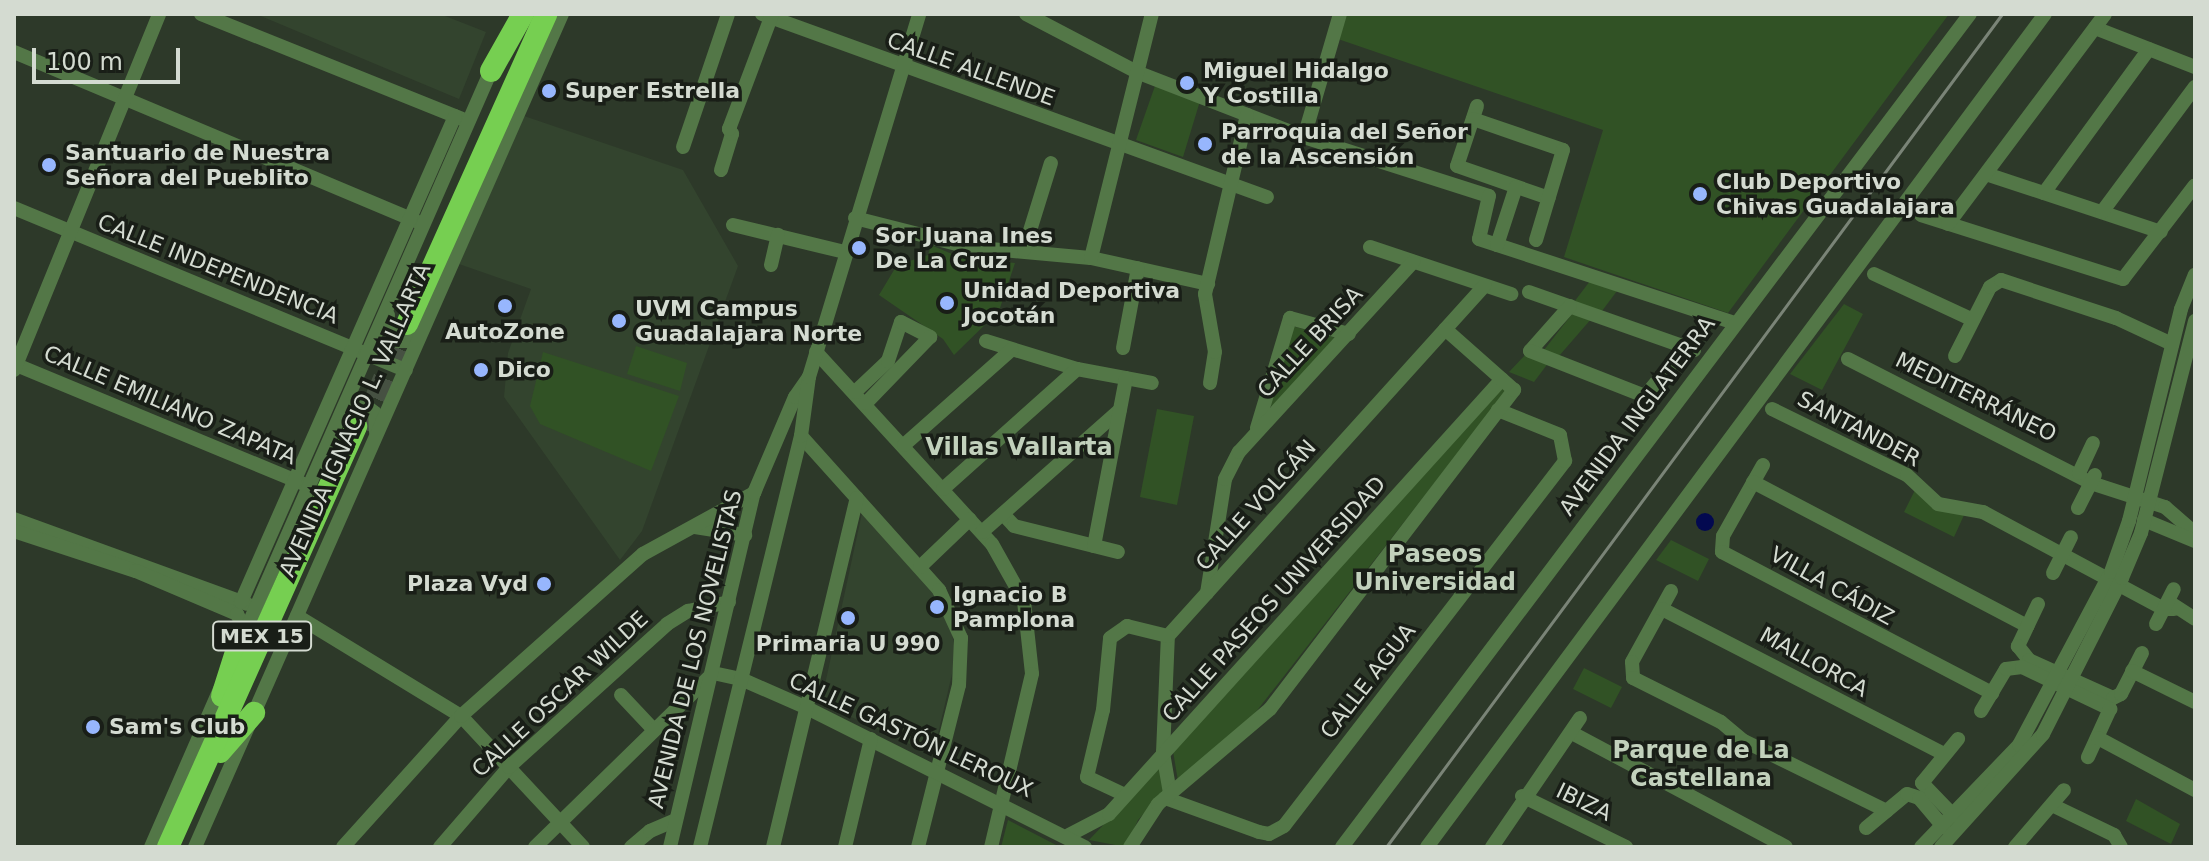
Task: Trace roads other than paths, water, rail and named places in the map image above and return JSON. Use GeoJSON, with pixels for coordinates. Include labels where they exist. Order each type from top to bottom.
{"type":"FeatureCollection","features":[{"type":"Feature","properties":{"kind":"highway"},"geometry":{"type":"LineString","coordinates":[[491,71],[523,14]]}},
{"type":"Feature","properties":{"kind":"highway","name":"AVENIDA IGNACIO L. VALLARTA"},"geometry":{"type":"LineString","coordinates":[[405,319],[535,14]]}},
{"type":"Feature","properties":{"kind":"highway","name":"AVENIDA IGNACIO L. VALLARTA"},"geometry":{"type":"LineString","coordinates":[[405,319],[546,14]]}},
{"type":"Feature","properties":{"kind":"highway","name":"AVENIDA IGNACIO L. VALLARTA"},"geometry":{"type":"LineString","coordinates":[[179,847],[358,428]]}},
{"type":"Feature","properties":{"kind":"highway","name":"AVENIDA IGNACIO L. VALLARTA"},"geometry":{"type":"LineString","coordinates":[[168,847],[358,428]]}},
{"type":"Feature","properties":{"kind":"highway"},"geometry":{"type":"LineString","coordinates":[[190,798],[235,655]]}},
{"type":"Feature","properties":{"kind":"highway"},"geometry":{"type":"LineString","coordinates":[[220,752],[254,713]]}},
{"type":"Feature","properties":{"kind":"street"},"geometry":{"type":"LineString","coordinates":[[15,366],[159,14]]}},
{"type":"Feature","properties":{"kind":"street"},"geometry":{"type":"LineString","coordinates":[[201,14],[469,122]]}},
{"type":"Feature","properties":{"kind":"street","name":"AVENIDA IGNACIO L. VALLARTA"},"geometry":{"type":"LineString","coordinates":[[151,847],[246,632],[248,605],[310,486],[406,370],[405,319],[424,225],[516,14]]}},
{"type":"Feature","properties":{"kind":"street","name":"AVENIDA IGNACIO L. VALLARTA"},"geometry":{"type":"LineString","coordinates":[[195,847],[297,616],[358,428],[367,354],[405,319],[562,14]]}},
{"type":"Feature","properties":{"kind":"street"},"geometry":{"type":"LineString","coordinates":[[683,147],[728,14]]}},
{"type":"Feature","properties":{"kind":"street"},"geometry":{"type":"LineString","coordinates":[[1026,14],[1139,73],[1304,137],[1489,196],[1479,239],[1734,323]]}},
{"type":"Feature","properties":{"kind":"street"},"geometry":{"type":"LineString","coordinates":[[1091,258],[1152,14]]}},
{"type":"Feature","properties":{"kind":"street"},"geometry":{"type":"LineString","coordinates":[[1304,137],[1340,14]]}},
{"type":"Feature","properties":{"kind":"street","name":"AVENIDA INGLATERRA"},"geometry":{"type":"LineString","coordinates":[[1342,847],[1709,356],[1970,14]]}},
{"type":"Feature","properties":{"kind":"street"},"geometry":{"type":"LineString","coordinates":[[1427,847],[2045,14]]}},
{"type":"Feature","properties":{"kind":"street"},"geometry":{"type":"LineString","coordinates":[[1948,224],[2105,14]]}},
{"type":"Feature","properties":{"kind":"street"},"geometry":{"type":"LineString","coordinates":[[721,170],[732,134],[729,129],[766,16]]}},
{"type":"Feature","properties":{"kind":"street","name":"CALLE ALLENDE"},"geometry":{"type":"LineString","coordinates":[[766,16],[904,69],[1267,197]]}},
{"type":"Feature","properties":{"kind":"street","name":"AVENIDA DE LOS NOVELISTAS"},"geometry":{"type":"LineString","coordinates":[[700,847],[801,436],[809,377],[855,218],[904,69],[916,17]]}},
{"type":"Feature","properties":{"kind":"street"},"geometry":{"type":"LineString","coordinates":[[2095,28],[2195,67]]}},
{"type":"Feature","properties":{"kind":"street"},"geometry":{"type":"LineString","coordinates":[[2044,193],[2149,49]]}},
{"type":"Feature","properties":{"kind":"street"},"geometry":{"type":"LineString","coordinates":[[14,52],[424,225]]}},
{"type":"Feature","properties":{"kind":"street"},"geometry":{"type":"LineString","coordinates":[[2102,212],[2195,87]]}},
{"type":"Feature","properties":{"kind":"street"},"geometry":{"type":"LineString","coordinates":[[1536,240],[1549,198],[1563,150],[1475,112],[1457,166],[1549,198]]}},
{"type":"Feature","properties":{"kind":"street"},"geometry":{"type":"LineString","coordinates":[[1210,383],[1215,352],[1208,284],[1247,115]]}},
{"type":"Feature","properties":{"kind":"street"},"geometry":{"type":"LineString","coordinates":[[14,519],[248,605],[295,480],[455,116]]}},
{"type":"Feature","properties":{"kind":"street"},"geometry":{"type":"LineString","coordinates":[[1024,250],[1051,163]]}},
{"type":"Feature","properties":{"kind":"street"},"geometry":{"type":"LineString","coordinates":[[1986,174],[2161,232]]}},
{"type":"Feature","properties":{"kind":"street"},"geometry":{"type":"LineString","coordinates":[[1921,215],[2123,279],[2195,185]]}},
{"type":"Feature","properties":{"kind":"street"},"geometry":{"type":"LineString","coordinates":[[1497,245],[1516,187]]}},
{"type":"Feature","properties":{"kind":"street","name":"CALLE INDEPENDENCIA"},"geometry":{"type":"LineString","coordinates":[[14,208],[406,370]]}},
{"type":"Feature","properties":{"kind":"street"},"geometry":{"type":"LineString","coordinates":[[855,218],[969,247],[1091,258],[1208,284]]}},
{"type":"Feature","properties":{"kind":"street"},"geometry":{"type":"LineString","coordinates":[[733,225],[845,252]]}},
{"type":"Feature","properties":{"kind":"street"},"geometry":{"type":"LineString","coordinates":[[771,265],[778,235]]}},
{"type":"Feature","properties":{"kind":"street"},"geometry":{"type":"LineString","coordinates":[[1370,247],[1511,294]]}},
{"type":"Feature","properties":{"kind":"street","name":"CALLE BRISA"},"geometry":{"type":"LineString","coordinates":[[1207,593],[1225,479],[1239,452],[1413,262]]}},
{"type":"Feature","properties":{"kind":"street"},"geometry":{"type":"LineString","coordinates":[[1123,348],[1138,268]]}},
{"type":"Feature","properties":{"kind":"street"},"geometry":{"type":"LineString","coordinates":[[1874,274],[1973,320]]}},
{"type":"Feature","properties":{"kind":"street"},"geometry":{"type":"LineString","coordinates":[[1941,847],[1970,810],[2043,734],[2064,681],[2144,520],[2142,499],[2172,344],[2188,311],[2195,275]]}},
{"type":"Feature","properties":{"kind":"street"},"geometry":{"type":"LineString","coordinates":[[1955,356],[1990,287],[2001,280],[2116,318],[2172,344]]}},
{"type":"Feature","properties":{"kind":"street","name":"CALLE VOLCÁN"},"geometry":{"type":"LineString","coordinates":[[1168,636],[1484,286]]}},
{"type":"Feature","properties":{"kind":"street"},"geometry":{"type":"LineString","coordinates":[[1529,292],[1709,356]]}},
{"type":"Feature","properties":{"kind":"street"},"geometry":{"type":"LineString","coordinates":[[1570,306],[1530,351],[1645,396],[1677,357],[1692,349]]}},
{"type":"Feature","properties":{"kind":"street"},"geometry":{"type":"LineString","coordinates":[[1256,433],[1290,318],[1349,334]]}},
{"type":"Feature","properties":{"kind":"street"},"geometry":{"type":"LineString","coordinates":[[2115,578],[2195,321]]}},
{"type":"Feature","properties":{"kind":"street"},"geometry":{"type":"LineString","coordinates":[[1130,847],[1139,827],[1168,796],[1264,716],[1514,390],[1445,329]]}},
{"type":"Feature","properties":{"kind":"street"},"geometry":{"type":"LineString","coordinates":[[986,341],[1077,369],[1152,383]]}},
{"type":"Feature","properties":{"kind":"street"},"geometry":{"type":"LineString","coordinates":[[904,445],[1012,349]]}},
{"type":"Feature","properties":{"kind":"street"},"geometry":{"type":"LineString","coordinates":[[816,352],[861,397],[982,532],[1017,582],[1033,649],[1028,697],[991,847]]}},
{"type":"Feature","properties":{"kind":"street","name":"MEDITERRÁNEO"},"geometry":{"type":"LineString","coordinates":[[1848,359],[2087,476],[2142,499],[2195,533]]}},
{"type":"Feature","properties":{"kind":"street","name":"CALLE EMILIANO ZAPATA"},"geometry":{"type":"LineString","coordinates":[[15,366],[310,486]]}},
{"type":"Feature","properties":{"kind":"street"},"geometry":{"type":"LineString","coordinates":[[861,397],[893,366]]}},
{"type":"Feature","properties":{"kind":"street"},"geometry":{"type":"LineString","coordinates":[[943,489],[1077,369]]}},
{"type":"Feature","properties":{"kind":"street","name":"AVENIDA DE LOS NOVELISTAS"},"geometry":{"type":"LineString","coordinates":[[670,847],[754,493],[795,397],[809,377]]}},
{"type":"Feature","properties":{"kind":"street"},"geometry":{"type":"LineString","coordinates":[[1094,546],[1126,378]]}},
{"type":"Feature","properties":{"kind":"street","name":"CALLE PASEOS UNIVERSIDAD"},"geometry":{"type":"LineString","coordinates":[[1069,835],[1100,822],[1502,379]]}},
{"type":"Feature","properties":{"kind":"street","name":"SANTANDER"},"geometry":{"type":"LineString","coordinates":[[1772,409],[1907,475],[1938,504],[1983,512],[2170,602],[2195,619]]}},
{"type":"Feature","properties":{"kind":"street"},"geometry":{"type":"LineString","coordinates":[[982,532],[1120,410]]}},
{"type":"Feature","properties":{"kind":"street","name":"CALLE AGUA"},"geometry":{"type":"LineString","coordinates":[[1168,796],[1259,832],[1269,834],[1284,826],[1565,461],[1560,435],[1498,410]]}},
{"type":"Feature","properties":{"kind":"street"},"geometry":{"type":"LineString","coordinates":[[801,436],[920,567],[947,602],[961,638],[962,671],[918,847]]}},
{"type":"Feature","properties":{"kind":"street"},"geometry":{"type":"LineString","coordinates":[[2078,508],[2093,443]]}},
{"type":"Feature","properties":{"kind":"street","name":"VILLA CÁDIZ"},"geometry":{"type":"LineString","coordinates":[[1763,465],[1723,536],[1722,552],[1992,693]]}},
{"type":"Feature","properties":{"kind":"street"},"geometry":{"type":"LineString","coordinates":[[1753,482],[2027,626]]}},
{"type":"Feature","properties":{"kind":"street"},"geometry":{"type":"LineString","coordinates":[[343,847],[461,716],[643,554],[754,493]]}},
{"type":"Feature","properties":{"kind":"street"},"geometry":{"type":"LineString","coordinates":[[773,847],[857,498]]}},
{"type":"Feature","properties":{"kind":"street"},"geometry":{"type":"LineString","coordinates":[[1003,514],[1014,526],[1118,552]]}},
{"type":"Feature","properties":{"kind":"street"},"geometry":{"type":"LineString","coordinates":[[920,567],[970,519]]}},
{"type":"Feature","properties":{"kind":"street"},"geometry":{"type":"LineString","coordinates":[[2144,520],[2195,541]]}},
{"type":"Feature","properties":{"kind":"street"},"geometry":{"type":"LineString","coordinates":[[992,544],[1014,526]]}},
{"type":"Feature","properties":{"kind":"street"},"geometry":{"type":"LineString","coordinates":[[695,527],[745,535]]}},
{"type":"Feature","properties":{"kind":"street"},"geometry":{"type":"LineString","coordinates":[[14,531],[136,571],[237,614],[246,632]]}},
{"type":"Feature","properties":{"kind":"street"},"geometry":{"type":"LineString","coordinates":[[2053,573],[2062,548]]}},
{"type":"Feature","properties":{"kind":"street"},"geometry":{"type":"LineString","coordinates":[[1671,591],[1632,662],[1633,678],[1721,722],[1744,741],[1887,811]]}},
{"type":"Feature","properties":{"kind":"street","name":"CALLE OSCAR WILDE"},"geometry":{"type":"LineString","coordinates":[[440,847],[509,767],[667,624],[688,611],[729,602]]}},
{"type":"Feature","properties":{"kind":"street"},"geometry":{"type":"LineString","coordinates":[[2156,624],[2170,602]]}},
{"type":"Feature","properties":{"kind":"street"},"geometry":{"type":"LineString","coordinates":[[2038,604],[2027,626],[2020,653],[2110,709],[2088,757]]}},
{"type":"Feature","properties":{"kind":"street","name":"MALLORCA"},"geometry":{"type":"LineString","coordinates":[[1662,609],[1944,754]]}},
{"type":"Feature","properties":{"kind":"street"},"geometry":{"type":"LineString","coordinates":[[297,616],[461,716],[583,847]]}},
{"type":"Feature","properties":{"kind":"street"},"geometry":{"type":"LineString","coordinates":[[1125,795],[1087,777],[1103,710],[1110,638],[1127,626],[1168,636],[1163,753],[1168,796]]}},
{"type":"Feature","properties":{"kind":"street"},"geometry":{"type":"LineString","coordinates":[[1981,711],[2006,669],[2015,666],[2113,698],[2142,653]]}},
{"type":"Feature","properties":{"kind":"street"},"geometry":{"type":"LineString","coordinates":[[2132,671],[2195,702]]}},
{"type":"Feature","properties":{"kind":"street"},"geometry":{"type":"LineString","coordinates":[[535,847],[713,673]]}},
{"type":"Feature","properties":{"kind":"street","name":"CALLE GASTÓN LEROUX"},"geometry":{"type":"LineString","coordinates":[[713,673],[741,679],[807,708],[1069,835],[1085,847]]}},
{"type":"Feature","properties":{"kind":"street"},"geometry":{"type":"LineString","coordinates":[[621,695],[654,730]]}},
{"type":"Feature","properties":{"kind":"street","name":"IBIZA"},"geometry":{"type":"LineString","coordinates":[[1492,847],[1522,796],[1572,733],[1580,718]]}},
{"type":"Feature","properties":{"kind":"street"},"geometry":{"type":"LineString","coordinates":[[1572,733],[1786,847]]}},
{"type":"Feature","properties":{"kind":"street"},"geometry":{"type":"LineString","coordinates":[[2098,738],[2195,790]]}},
{"type":"Feature","properties":{"kind":"street"},"geometry":{"type":"LineString","coordinates":[[845,847],[871,739]]}},
{"type":"Feature","properties":{"kind":"street"},"geometry":{"type":"LineString","coordinates":[[1948,822],[1922,783],[1958,739]]}},
{"type":"Feature","properties":{"kind":"street"},"geometry":{"type":"LineString","coordinates":[[2015,847],[2054,806],[2064,790]]}},
{"type":"Feature","properties":{"kind":"street"},"geometry":{"type":"LineString","coordinates":[[1866,828],[1913,795],[1948,822]]}},
{"type":"Feature","properties":{"kind":"street","name":"IBIZA"},"geometry":{"type":"LineString","coordinates":[[1522,796],[1626,847]]}},
{"type":"Feature","properties":{"kind":"street"},"geometry":{"type":"LineString","coordinates":[[2054,806],[2114,835],[2121,847]]}},
{"type":"Feature","properties":{"kind":"street"},"geometry":{"type":"LineString","coordinates":[[1921,847],[1948,822],[1970,810]]}},
{"type":"Feature","properties":{"kind":"street"},"geometry":{"type":"LineString","coordinates":[[631,847],[650,831],[676,820]]}},
{"type":"Feature","properties":{"kind":"tunnel"},"geometry":{"type":"LineString","coordinates":[[363,429],[407,324]]}},
{"type":"Feature","properties":{"kind":"railway"},"geometry":{"type":"LineString","coordinates":[[1386,847],[2002,14]]}},
{"type":"Feature","properties":{"kind":"place","name":"Miguel Hidalgo Y Costilla"},"geometry":{"type":"Point","coordinates":[1187,83]}},
{"type":"Feature","properties":{"kind":"place","name":"Super Estrella"},"geometry":{"type":"Point","coordinates":[549,91]}},
{"type":"Feature","properties":{"kind":"place","name":"Parroquia del Señor de la Ascensión"},"geometry":{"type":"Point","coordinates":[1205,144]}},
{"type":"Feature","properties":{"kind":"place","name":"Santuario de Nuestra Señora del Pueblito"},"geometry":{"type":"Point","coordinates":[49,165]}},
{"type":"Feature","properties":{"kind":"place","name":"Club Deportivo Chivas Guadalajara"},"geometry":{"type":"Point","coordinates":[1700,194]}},
{"type":"Feature","properties":{"kind":"place","name":"Sor Juana Ines De La Cruz"},"geometry":{"type":"Point","coordinates":[859,248]}},
{"type":"Feature","properties":{"kind":"place","name":"Unidad Deportiva Jocotán"},"geometry":{"type":"Point","coordinates":[947,303]}},
{"type":"Feature","properties":{"kind":"place","name":"AutoZone"},"geometry":{"type":"Point","coordinates":[505,306]}},
{"type":"Feature","properties":{"kind":"place","name":"UVM Campus Guadalajara Norte"},"geometry":{"type":"Point","coordinates":[619,321]}},
{"type":"Feature","properties":{"kind":"place","name":"Dico"},"geometry":{"type":"Point","coordinates":[481,370]}},
{"type":"Feature","properties":{"kind":"place","name":"Plaza Vyd"},"geometry":{"type":"Point","coordinates":[544,584]}},
{"type":"Feature","properties":{"kind":"place","name":"Ignacio B Pamplona"},"geometry":{"type":"Point","coordinates":[937,607]}},
{"type":"Feature","properties":{"kind":"place","name":"Primaria U 990"},"geometry":{"type":"Point","coordinates":[848,618]}},
{"type":"Feature","properties":{"kind":"place","name":"Sam's Club"},"geometry":{"type":"Point","coordinates":[93,727]}},
{"type":"Feature","properties":{"kind":"district","name":"Villas Vallarta"},"geometry":{"type":"Point","coordinates":[1019,448]}},
{"type":"Feature","properties":{"kind":"district","name":"Paseos Universidad"},"geometry":{"type":"Point","coordinates":[1435,569]}},
{"type":"Feature","properties":{"kind":"district","name":"Parque de La Castellana"},"geometry":{"type":"Point","coordinates":[1701,765]}}]}
